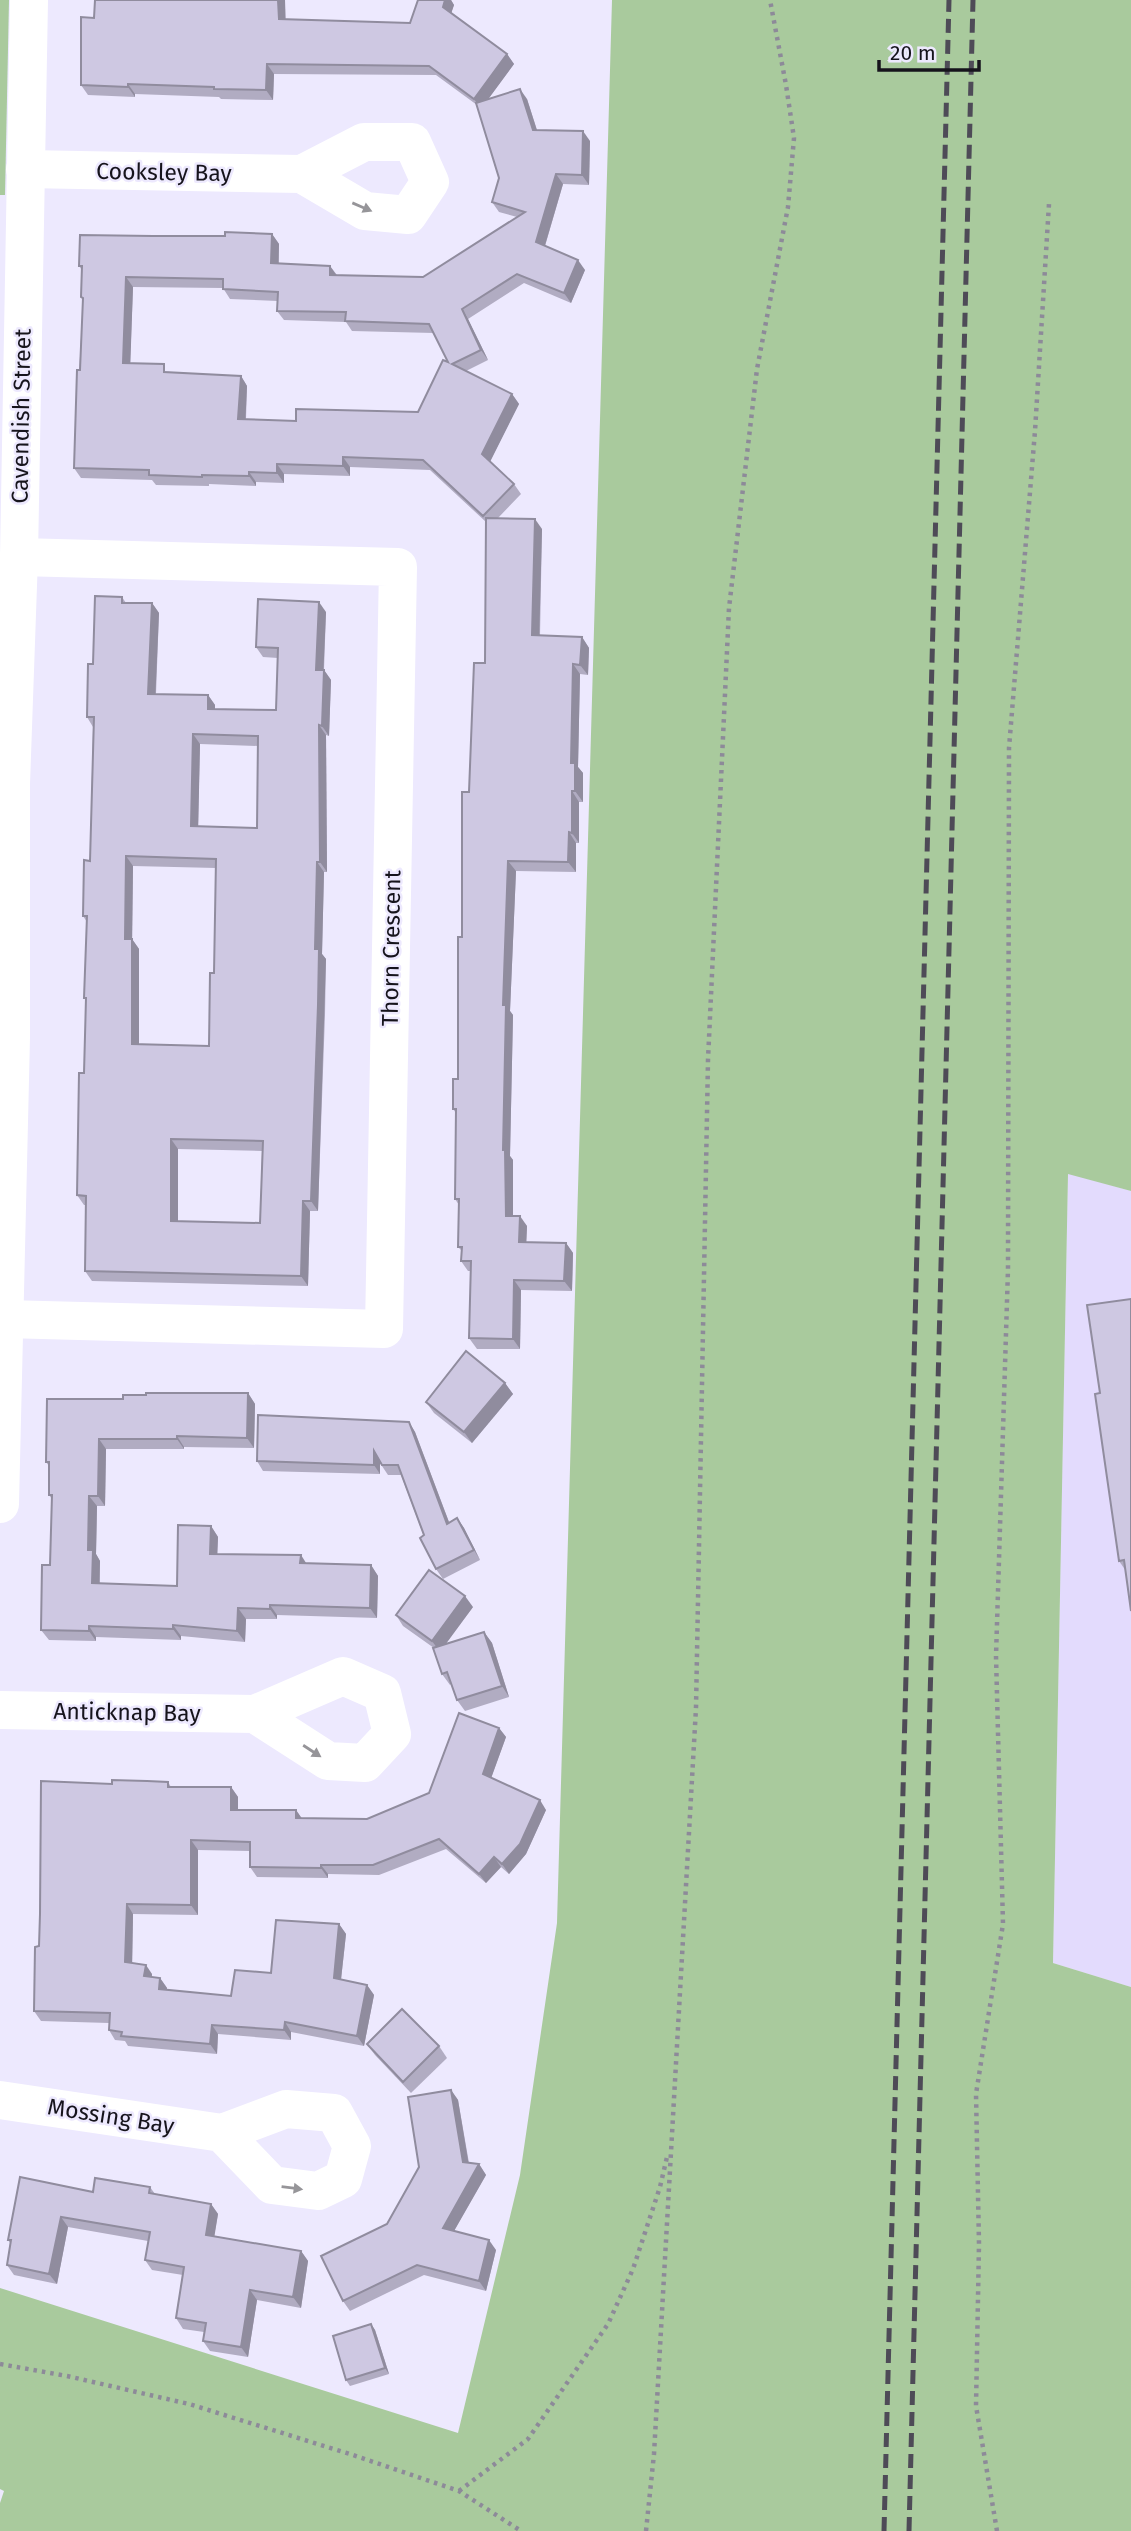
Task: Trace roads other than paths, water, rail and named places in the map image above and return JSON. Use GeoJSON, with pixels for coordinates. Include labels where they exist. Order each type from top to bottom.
{"type":"FeatureCollection","features":[{"type":"Feature","properties":{"kind":"street","name":"Cavendish Street"},"geometry":{"type":"LineString","coordinates":[[0,1504],[5,1319],[6,1037],[19,557],[29,0]]}},
{"type":"Feature","properties":{"kind":"street","name":"Cooksley Bay"},"geometry":{"type":"LineString","coordinates":[[25,169],[302,174]]}},
{"type":"Feature","properties":{"kind":"street","name":"Thorn Crescent"},"geometry":{"type":"LineString","coordinates":[[5,1319],[384,1329],[398,567],[19,557]]}},
{"type":"Feature","properties":{"kind":"street","name":"Anticknap Bay"},"geometry":{"type":"LineString","coordinates":[[0,1710],[255,1714]]}},
{"type":"Feature","properties":{"kind":"street","name":"Mossing Bay"},"geometry":{"type":"LineString","coordinates":[[0,2100],[222,2133]]}},
{"type":"Feature","properties":{"kind":"railway"},"geometry":{"type":"LineString","coordinates":[[884,2531],[949,0]]}},
{"type":"Feature","properties":{"kind":"railway"},"geometry":{"type":"LineString","coordinates":[[909,2531],[973,0]]}}]}
